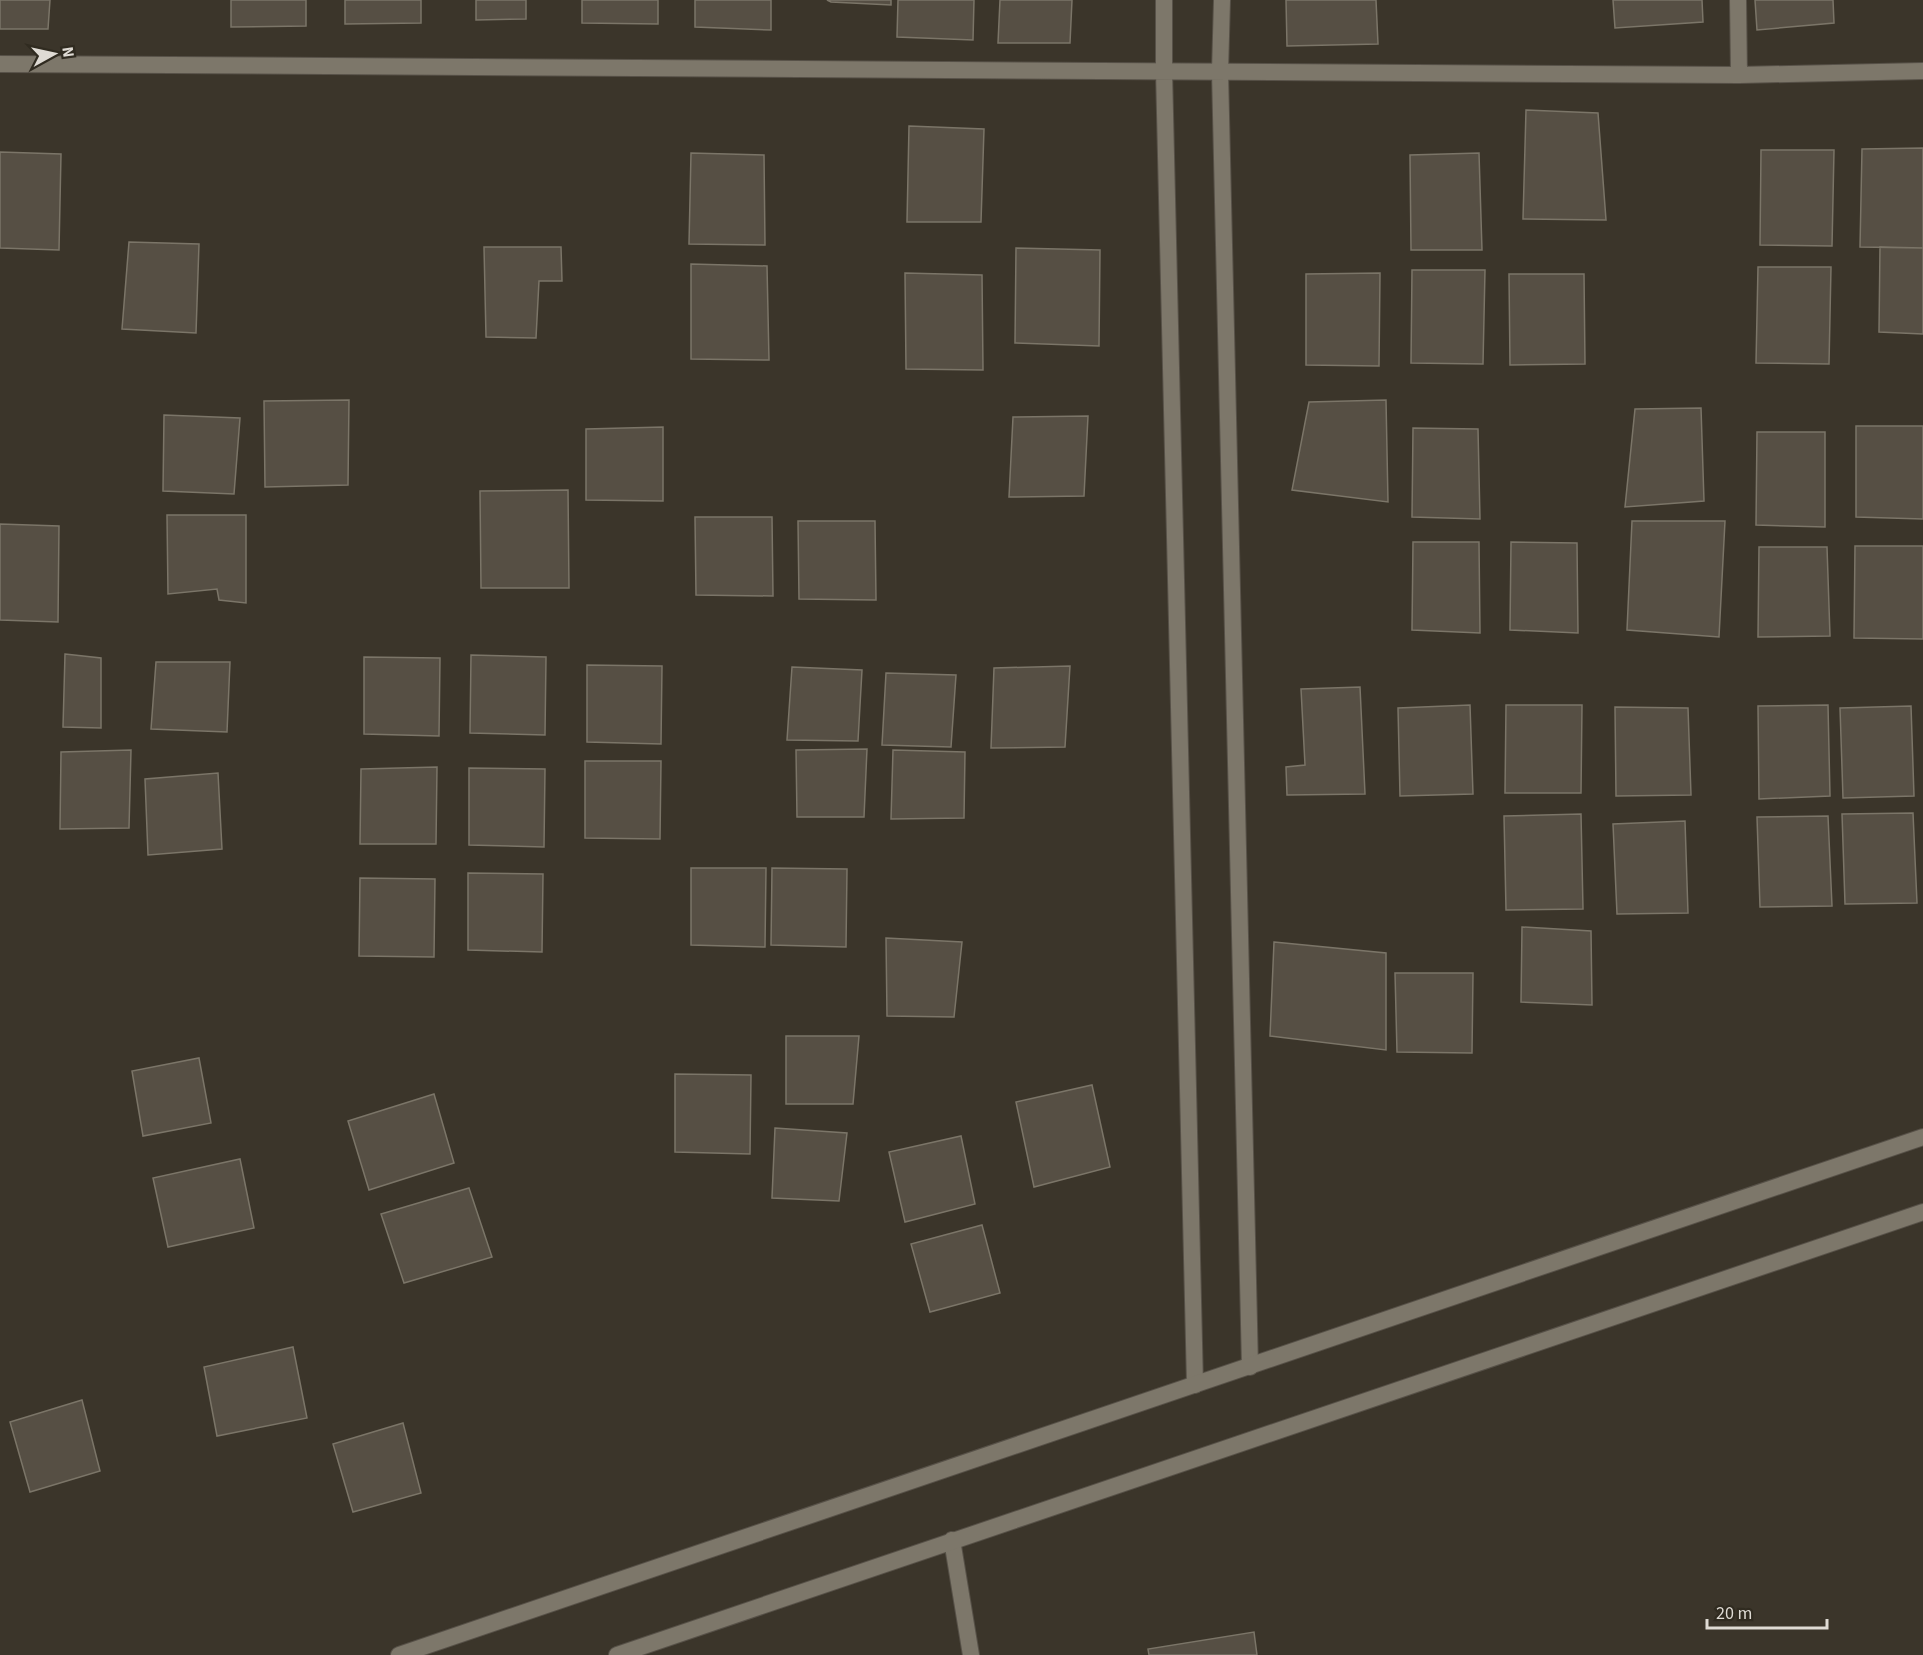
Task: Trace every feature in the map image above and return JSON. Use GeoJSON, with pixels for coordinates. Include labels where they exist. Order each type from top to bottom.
{"type":"FeatureCollection","features":[{"type":"Feature","properties":{"kind":"street"},"geometry":{"type":"LineString","coordinates":[[1164,0],[1195,1385]]}},
{"type":"Feature","properties":{"kind":"street"},"geometry":{"type":"LineString","coordinates":[[1222,0],[1220,72],[1250,1366]]}},
{"type":"Feature","properties":{"kind":"street"},"geometry":{"type":"LineString","coordinates":[[1738,0],[1739,75]]}},
{"type":"Feature","properties":{"kind":"street"},"geometry":{"type":"LineString","coordinates":[[0,64],[1739,75],[1923,71]]}},
{"type":"Feature","properties":{"kind":"street"},"geometry":{"type":"LineString","coordinates":[[399,1655],[1923,1137]]}},
{"type":"Feature","properties":{"kind":"street"},"geometry":{"type":"LineString","coordinates":[[617,1655],[1923,1212]]}},
{"type":"Feature","properties":{"kind":"street"},"geometry":{"type":"LineString","coordinates":[[952,1540],[971,1655]]}},
{"type":"Feature","properties":{"kind":"building"},"geometry":{"type":"Polygon","coordinates":[[[0,0],[50,0],[48,29],[0,29],[0,0]]]}},
{"type":"Feature","properties":{"kind":"building"},"geometry":{"type":"Polygon","coordinates":[[[231,0],[306,0],[306,26],[231,27],[231,0]]]}},
{"type":"Feature","properties":{"kind":"building"},"geometry":{"type":"Polygon","coordinates":[[[345,0],[421,0],[421,23],[345,24],[345,0]]]}},
{"type":"Feature","properties":{"kind":"building"},"geometry":{"type":"Polygon","coordinates":[[[476,0],[526,0],[526,19],[476,20],[476,0]]]}},
{"type":"Feature","properties":{"kind":"building"},"geometry":{"type":"Polygon","coordinates":[[[582,0],[658,0],[658,24],[582,23],[582,0]]]}},
{"type":"Feature","properties":{"kind":"building"},"geometry":{"type":"Polygon","coordinates":[[[695,0],[771,0],[771,30],[695,27],[695,0]]]}},
{"type":"Feature","properties":{"kind":"building"},"geometry":{"type":"Polygon","coordinates":[[[827,0],[891,0],[891,5],[831,2],[827,0]]]}},
{"type":"Feature","properties":{"kind":"building"},"geometry":{"type":"Polygon","coordinates":[[[898,0],[974,0],[973,40],[897,37],[898,0]]]}},
{"type":"Feature","properties":{"kind":"building"},"geometry":{"type":"Polygon","coordinates":[[[1000,0],[1072,0],[1070,43],[998,43],[1000,0]]]}},
{"type":"Feature","properties":{"kind":"building"},"geometry":{"type":"Polygon","coordinates":[[[1286,0],[1376,0],[1378,44],[1287,46],[1286,0]]]}},
{"type":"Feature","properties":{"kind":"building"},"geometry":{"type":"Polygon","coordinates":[[[1613,0],[1702,0],[1703,22],[1615,28],[1613,0]]]}},
{"type":"Feature","properties":{"kind":"building"},"geometry":{"type":"Polygon","coordinates":[[[1755,0],[1833,0],[1834,23],[1757,30],[1755,0]]]}},
{"type":"Feature","properties":{"kind":"building"},"geometry":{"type":"Polygon","coordinates":[[[1526,110],[1598,113],[1606,220],[1523,219],[1526,110]]]}},
{"type":"Feature","properties":{"kind":"building"},"geometry":{"type":"Polygon","coordinates":[[[909,126],[984,129],[981,222],[907,222],[909,126]]]}},
{"type":"Feature","properties":{"kind":"building"},"geometry":{"type":"Polygon","coordinates":[[[1923,148],[1923,248],[1860,247],[1862,149],[1923,148]]]}},
{"type":"Feature","properties":{"kind":"building"},"geometry":{"type":"Polygon","coordinates":[[[1761,150],[1834,150],[1832,246],[1760,245],[1761,150]]]}},
{"type":"Feature","properties":{"kind":"building"},"geometry":{"type":"Polygon","coordinates":[[[0,152],[61,154],[59,250],[0,248],[0,152]]]}},
{"type":"Feature","properties":{"kind":"building"},"geometry":{"type":"Polygon","coordinates":[[[691,153],[764,155],[765,245],[689,244],[691,153]]]}},
{"type":"Feature","properties":{"kind":"building"},"geometry":{"type":"Polygon","coordinates":[[[1479,153],[1482,250],[1411,250],[1410,155],[1479,153]]]}},
{"type":"Feature","properties":{"kind":"building"},"geometry":{"type":"Polygon","coordinates":[[[129,242],[199,244],[196,333],[122,329],[129,242]]]}},
{"type":"Feature","properties":{"kind":"building"},"geometry":{"type":"Polygon","coordinates":[[[484,247],[561,247],[562,281],[539,281],[536,338],[486,337],[484,247]]]}},
{"type":"Feature","properties":{"kind":"building"},"geometry":{"type":"Polygon","coordinates":[[[1880,247],[1923,248],[1923,334],[1879,332],[1880,247]]]}},
{"type":"Feature","properties":{"kind":"building"},"geometry":{"type":"Polygon","coordinates":[[[1016,248],[1100,250],[1099,346],[1015,343],[1016,248]]]}},
{"type":"Feature","properties":{"kind":"building"},"geometry":{"type":"Polygon","coordinates":[[[691,264],[767,266],[769,360],[691,359],[691,264]]]}},
{"type":"Feature","properties":{"kind":"building"},"geometry":{"type":"Polygon","coordinates":[[[1758,267],[1831,267],[1829,364],[1756,363],[1758,267]]]}},
{"type":"Feature","properties":{"kind":"building"},"geometry":{"type":"Polygon","coordinates":[[[1412,270],[1485,270],[1483,364],[1411,363],[1412,270]]]}},
{"type":"Feature","properties":{"kind":"building"},"geometry":{"type":"Polygon","coordinates":[[[905,273],[982,275],[983,370],[906,369],[905,273]]]}},
{"type":"Feature","properties":{"kind":"building"},"geometry":{"type":"Polygon","coordinates":[[[1380,273],[1379,366],[1306,365],[1306,274],[1380,273]]]}},
{"type":"Feature","properties":{"kind":"building"},"geometry":{"type":"Polygon","coordinates":[[[1509,274],[1584,274],[1585,364],[1510,365],[1509,274]]]}},
{"type":"Feature","properties":{"kind":"building"},"geometry":{"type":"Polygon","coordinates":[[[349,400],[348,485],[265,487],[264,401],[349,400]]]}},
{"type":"Feature","properties":{"kind":"building"},"geometry":{"type":"Polygon","coordinates":[[[1386,400],[1388,502],[1292,490],[1309,402],[1386,400]]]}},
{"type":"Feature","properties":{"kind":"building"},"geometry":{"type":"Polygon","coordinates":[[[1701,408],[1704,501],[1625,507],[1635,409],[1701,408]]]}},
{"type":"Feature","properties":{"kind":"building"},"geometry":{"type":"Polygon","coordinates":[[[164,415],[240,418],[234,494],[163,491],[164,415]]]}},
{"type":"Feature","properties":{"kind":"building"},"geometry":{"type":"Polygon","coordinates":[[[1088,416],[1084,496],[1009,497],[1013,417],[1088,416]]]}},
{"type":"Feature","properties":{"kind":"building"},"geometry":{"type":"Polygon","coordinates":[[[1856,426],[1923,426],[1923,519],[1856,517],[1856,426]]]}},
{"type":"Feature","properties":{"kind":"building"},"geometry":{"type":"Polygon","coordinates":[[[663,427],[663,501],[586,500],[586,429],[663,427]]]}},
{"type":"Feature","properties":{"kind":"building"},"geometry":{"type":"Polygon","coordinates":[[[1413,428],[1478,429],[1480,519],[1412,517],[1413,428]]]}},
{"type":"Feature","properties":{"kind":"building"},"geometry":{"type":"Polygon","coordinates":[[[1757,432],[1825,432],[1825,527],[1756,525],[1757,432]]]}},
{"type":"Feature","properties":{"kind":"building"},"geometry":{"type":"Polygon","coordinates":[[[568,490],[569,588],[481,588],[480,491],[568,490]]]}},
{"type":"Feature","properties":{"kind":"building"},"geometry":{"type":"Polygon","coordinates":[[[167,515],[246,515],[246,603],[219,600],[217,589],[168,594],[167,515]]]}},
{"type":"Feature","properties":{"kind":"building"},"geometry":{"type":"Polygon","coordinates":[[[695,517],[772,517],[773,596],[696,595],[695,517]]]}},
{"type":"Feature","properties":{"kind":"building"},"geometry":{"type":"Polygon","coordinates":[[[798,521],[875,521],[876,600],[799,599],[798,521]]]}},
{"type":"Feature","properties":{"kind":"building"},"geometry":{"type":"Polygon","coordinates":[[[1632,521],[1725,521],[1719,637],[1627,630],[1632,521]]]}},
{"type":"Feature","properties":{"kind":"building"},"geometry":{"type":"Polygon","coordinates":[[[0,524],[59,526],[58,622],[0,620],[0,524]]]}},
{"type":"Feature","properties":{"kind":"building"},"geometry":{"type":"Polygon","coordinates":[[[1413,542],[1479,542],[1480,633],[1412,630],[1413,542]]]}},
{"type":"Feature","properties":{"kind":"building"},"geometry":{"type":"Polygon","coordinates":[[[1511,542],[1577,543],[1578,633],[1510,630],[1511,542]]]}},
{"type":"Feature","properties":{"kind":"building"},"geometry":{"type":"Polygon","coordinates":[[[1855,546],[1923,546],[1923,639],[1854,638],[1855,546]]]}},
{"type":"Feature","properties":{"kind":"building"},"geometry":{"type":"Polygon","coordinates":[[[1759,547],[1827,547],[1830,636],[1758,637],[1759,547]]]}},
{"type":"Feature","properties":{"kind":"building"},"geometry":{"type":"Polygon","coordinates":[[[65,654],[101,658],[101,728],[63,727],[65,654]]]}},
{"type":"Feature","properties":{"kind":"building"},"geometry":{"type":"Polygon","coordinates":[[[471,655],[546,657],[545,735],[470,733],[471,655]]]}},
{"type":"Feature","properties":{"kind":"building"},"geometry":{"type":"Polygon","coordinates":[[[364,657],[440,658],[439,736],[364,734],[364,657]]]}},
{"type":"Feature","properties":{"kind":"building"},"geometry":{"type":"Polygon","coordinates":[[[156,662],[230,662],[227,732],[151,729],[156,662]]]}},
{"type":"Feature","properties":{"kind":"building"},"geometry":{"type":"Polygon","coordinates":[[[587,665],[662,666],[661,744],[587,742],[587,665]]]}},
{"type":"Feature","properties":{"kind":"building"},"geometry":{"type":"Polygon","coordinates":[[[1070,666],[1065,747],[991,748],[994,668],[1070,666]]]}},
{"type":"Feature","properties":{"kind":"building"},"geometry":{"type":"Polygon","coordinates":[[[792,667],[862,670],[858,741],[787,740],[792,667]]]}},
{"type":"Feature","properties":{"kind":"building"},"geometry":{"type":"Polygon","coordinates":[[[886,673],[956,675],[951,747],[882,745],[886,673]]]}},
{"type":"Feature","properties":{"kind":"building"},"geometry":{"type":"Polygon","coordinates":[[[1360,687],[1365,794],[1287,795],[1286,767],[1305,765],[1301,689],[1360,687]]]}},
{"type":"Feature","properties":{"kind":"building"},"geometry":{"type":"Polygon","coordinates":[[[1470,705],[1473,794],[1400,796],[1398,708],[1470,705]]]}},
{"type":"Feature","properties":{"kind":"building"},"geometry":{"type":"Polygon","coordinates":[[[1506,705],[1582,705],[1581,793],[1505,793],[1506,705]]]}},
{"type":"Feature","properties":{"kind":"building"},"geometry":{"type":"Polygon","coordinates":[[[1828,705],[1830,796],[1759,799],[1758,706],[1828,705]]]}},
{"type":"Feature","properties":{"kind":"building"},"geometry":{"type":"Polygon","coordinates":[[[1911,706],[1914,796],[1843,798],[1840,708],[1911,706]]]}},
{"type":"Feature","properties":{"kind":"building"},"geometry":{"type":"Polygon","coordinates":[[[1615,707],[1688,708],[1691,795],[1616,796],[1615,707]]]}},
{"type":"Feature","properties":{"kind":"building"},"geometry":{"type":"Polygon","coordinates":[[[867,749],[864,817],[797,817],[796,750],[867,749]]]}},
{"type":"Feature","properties":{"kind":"building"},"geometry":{"type":"Polygon","coordinates":[[[131,750],[129,828],[60,829],[61,752],[131,750]]]}},
{"type":"Feature","properties":{"kind":"building"},"geometry":{"type":"Polygon","coordinates":[[[893,750],[965,752],[964,818],[891,819],[893,750]]]}},
{"type":"Feature","properties":{"kind":"building"},"geometry":{"type":"Polygon","coordinates":[[[585,761],[661,761],[660,839],[585,838],[585,761]]]}},
{"type":"Feature","properties":{"kind":"building"},"geometry":{"type":"Polygon","coordinates":[[[437,767],[436,844],[360,844],[361,769],[437,767]]]}},
{"type":"Feature","properties":{"kind":"building"},"geometry":{"type":"Polygon","coordinates":[[[469,768],[545,769],[544,847],[469,845],[469,768]]]}},
{"type":"Feature","properties":{"kind":"building"},"geometry":{"type":"Polygon","coordinates":[[[218,773],[222,849],[148,855],[145,779],[218,773]]]}},
{"type":"Feature","properties":{"kind":"building"},"geometry":{"type":"Polygon","coordinates":[[[1913,813],[1917,903],[1845,904],[1842,814],[1913,813]]]}},
{"type":"Feature","properties":{"kind":"building"},"geometry":{"type":"Polygon","coordinates":[[[1581,814],[1583,909],[1506,910],[1504,816],[1581,814]]]}},
{"type":"Feature","properties":{"kind":"building"},"geometry":{"type":"Polygon","coordinates":[[[1828,816],[1832,906],[1760,907],[1757,817],[1828,816]]]}},
{"type":"Feature","properties":{"kind":"building"},"geometry":{"type":"Polygon","coordinates":[[[1685,821],[1688,913],[1617,914],[1613,824],[1685,821]]]}},
{"type":"Feature","properties":{"kind":"building"},"geometry":{"type":"Polygon","coordinates":[[[691,868],[766,868],[765,947],[691,945],[691,868]]]}},
{"type":"Feature","properties":{"kind":"building"},"geometry":{"type":"Polygon","coordinates":[[[772,868],[847,869],[846,947],[771,945],[772,868]]]}},
{"type":"Feature","properties":{"kind":"building"},"geometry":{"type":"Polygon","coordinates":[[[468,873],[543,874],[542,952],[468,950],[468,873]]]}},
{"type":"Feature","properties":{"kind":"building"},"geometry":{"type":"Polygon","coordinates":[[[360,878],[435,879],[434,957],[359,956],[360,878]]]}},
{"type":"Feature","properties":{"kind":"building"},"geometry":{"type":"Polygon","coordinates":[[[1522,927],[1591,931],[1592,1005],[1521,1002],[1522,927]]]}},
{"type":"Feature","properties":{"kind":"building"},"geometry":{"type":"Polygon","coordinates":[[[886,938],[962,942],[954,1017],[887,1016],[886,938]]]}},
{"type":"Feature","properties":{"kind":"building"},"geometry":{"type":"Polygon","coordinates":[[[1274,942],[1386,953],[1386,1050],[1270,1036],[1274,942]]]}},
{"type":"Feature","properties":{"kind":"building"},"geometry":{"type":"Polygon","coordinates":[[[1395,973],[1473,973],[1472,1053],[1397,1052],[1395,973]]]}},
{"type":"Feature","properties":{"kind":"building"},"geometry":{"type":"Polygon","coordinates":[[[786,1036],[859,1036],[853,1104],[786,1104],[786,1036]]]}},
{"type":"Feature","properties":{"kind":"building"},"geometry":{"type":"Polygon","coordinates":[[[199,1058],[211,1123],[143,1136],[132,1071],[199,1058]]]}},
{"type":"Feature","properties":{"kind":"building"},"geometry":{"type":"Polygon","coordinates":[[[675,1074],[751,1075],[750,1154],[675,1152],[675,1074]]]}},
{"type":"Feature","properties":{"kind":"building"},"geometry":{"type":"Polygon","coordinates":[[[1092,1085],[1110,1167],[1034,1187],[1016,1102],[1092,1085]]]}},
{"type":"Feature","properties":{"kind":"building"},"geometry":{"type":"Polygon","coordinates":[[[434,1094],[454,1163],[369,1190],[348,1121],[434,1094]]]}},
{"type":"Feature","properties":{"kind":"building"},"geometry":{"type":"Polygon","coordinates":[[[775,1128],[847,1133],[839,1201],[772,1198],[775,1128]]]}},
{"type":"Feature","properties":{"kind":"building"},"geometry":{"type":"Polygon","coordinates":[[[961,1136],[975,1204],[905,1222],[889,1152],[961,1136]]]}},
{"type":"Feature","properties":{"kind":"building"},"geometry":{"type":"Polygon","coordinates":[[[240,1159],[254,1228],[168,1247],[153,1178],[240,1159]]]}},
{"type":"Feature","properties":{"kind":"building"},"geometry":{"type":"Polygon","coordinates":[[[469,1188],[492,1257],[404,1283],[381,1214],[469,1188]]]}},
{"type":"Feature","properties":{"kind":"building"},"geometry":{"type":"Polygon","coordinates":[[[982,1225],[1000,1293],[930,1312],[911,1244],[982,1225]]]}},
{"type":"Feature","properties":{"kind":"building"},"geometry":{"type":"Polygon","coordinates":[[[293,1347],[307,1418],[217,1436],[204,1367],[293,1347]]]}},
{"type":"Feature","properties":{"kind":"building"},"geometry":{"type":"Polygon","coordinates":[[[82,1400],[100,1471],[30,1492],[10,1422],[82,1400]]]}},
{"type":"Feature","properties":{"kind":"building"},"geometry":{"type":"Polygon","coordinates":[[[403,1423],[421,1493],[353,1512],[333,1444],[403,1423]]]}},
{"type":"Feature","properties":{"kind":"building"},"geometry":{"type":"Polygon","coordinates":[[[1254,1632],[1257,1655],[1149,1655],[1148,1649],[1254,1632]]]}}]}
